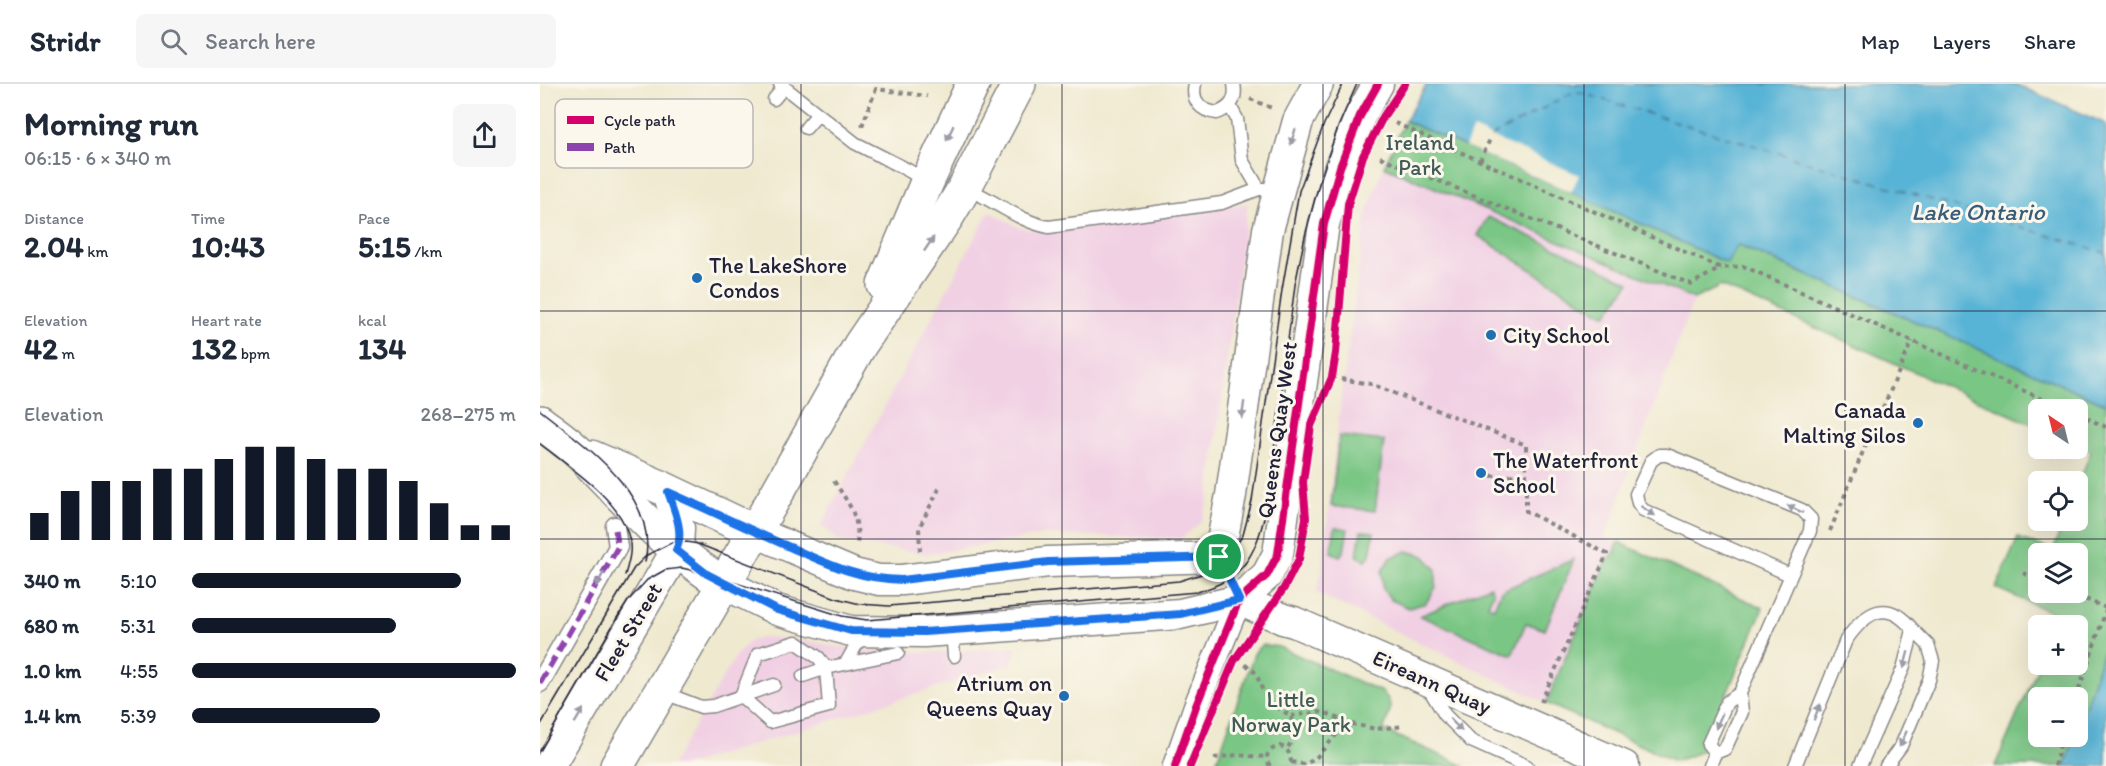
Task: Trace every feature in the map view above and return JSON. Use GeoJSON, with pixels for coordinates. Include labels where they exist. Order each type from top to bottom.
{"type":"FeatureCollection","features":[{"type":"Feature","properties":{"kind":"main road"},"geometry":{"type":"LineString","coordinates":[[860,345],[927,182],[973,84]]}},
{"type":"Feature","properties":{"kind":"main road"},"geometry":{"type":"LineString","coordinates":[[617,766],[860,345],[965,187],[1019,84]]}},
{"type":"Feature","properties":{"kind":"main road"},"geometry":{"type":"LineString","coordinates":[[540,422],[578,452],[676,550],[707,574],[723,583]]}},
{"type":"Feature","properties":{"kind":"main road"},"geometry":{"type":"LineString","coordinates":[[578,452],[753,531]]}},
{"type":"Feature","properties":{"kind":"street","name":"Queens Quay West"},"geometry":{"type":"LineString","coordinates":[[1219,557],[1231,495],[1268,230],[1268,189],[1298,121],[1318,84]]}},
{"type":"Feature","properties":{"kind":"street","name":"Queens Quay West"},"geometry":{"type":"LineString","coordinates":[[1175,766],[1196,706],[1239,600],[1267,575],[1278,554],[1324,225],[1340,167],[1359,117],[1378,84]]}},
{"type":"Feature","properties":{"kind":"street","name":"Fleet Street"},"geometry":{"type":"LineString","coordinates":[[549,766],[676,550],[679,542],[679,528],[668,492]]}},
{"type":"Feature","properties":{"kind":"street"},"geometry":{"type":"LineString","coordinates":[[540,683],[618,548],[615,526]]}},
{"type":"Feature","properties":{"kind":"street"},"geometry":{"type":"LineString","coordinates":[[723,583],[777,610],[851,631],[924,632],[953,643],[1180,614],[1239,600],[1219,557],[1048,562],[902,580],[879,580],[854,574],[753,531]]}},
{"type":"Feature","properties":{"kind":"street","name":"Eireann Quay"},"geometry":{"type":"LineString","coordinates":[[1239,600],[1624,766]]}},
{"type":"Feature","properties":{"kind":"lane"},"geometry":{"type":"LineString","coordinates":[[1195,84],[1194,97],[1203,109],[1217,112],[1230,106]]}},
{"type":"Feature","properties":{"kind":"lane"},"geometry":{"type":"LineString","coordinates":[[773,102],[782,86],[855,143],[927,182]]}},
{"type":"Feature","properties":{"kind":"lane"},"geometry":{"type":"LineString","coordinates":[[965,187],[1033,224],[1049,227],[1221,203],[1268,189],[1242,160],[1237,119],[1230,106],[1235,88]]}},
{"type":"Feature","properties":{"kind":"lane"},"geometry":{"type":"LineString","coordinates":[[806,128],[818,114]]}},
{"type":"Feature","properties":{"kind":"lane"},"geometry":{"type":"LineString","coordinates":[[1710,766],[1715,753],[1725,749],[1742,712],[1740,693],[1810,531],[1810,519],[1802,510],[1667,455],[1659,455],[1651,461],[1636,494],[1643,510],[1790,575]]}},
{"type":"Feature","properties":{"kind":"lane"},"geometry":{"type":"LineString","coordinates":[[1795,766],[1846,640],[1858,623],[1873,612],[1888,612],[1905,620],[1928,645],[1933,661],[1929,680],[1901,746],[1886,766]]}},
{"type":"Feature","properties":{"kind":"lane"},"geometry":{"type":"LineString","coordinates":[[1860,766],[1904,669],[1913,630]]}},
{"type":"Feature","properties":{"kind":"lane"},"geometry":{"type":"LineString","coordinates":[[846,663],[865,631]]}},
{"type":"Feature","properties":{"kind":"lane"},"geometry":{"type":"LineString","coordinates":[[796,642],[819,658],[826,668],[830,706],[770,722],[741,696],[758,654],[796,642]]}},
{"type":"Feature","properties":{"kind":"lane"},"geometry":{"type":"LineString","coordinates":[[803,676],[846,663],[898,653]]}},
{"type":"Feature","properties":{"kind":"lane"},"geometry":{"type":"LineString","coordinates":[[1422,678],[1445,714],[1471,741],[1527,766]]}},
{"type":"Feature","properties":{"kind":"lane"},"geometry":{"type":"LineString","coordinates":[[660,692],[701,707],[713,706],[774,685]]}},
{"type":"Feature","properties":{"kind":"lane"},"geometry":{"type":"LineString","coordinates":[[1715,753],[1708,744],[1727,702],[1740,693]]}},
{"type":"Feature","properties":{"kind":"path"},"geometry":{"type":"LineString","coordinates":[[1235,88],[1275,110]]}},
{"type":"Feature","properties":{"kind":"path"},"geometry":{"type":"LineString","coordinates":[[855,143],[876,89],[927,96]]}},
{"type":"Feature","properties":{"kind":"path"},"geometry":{"type":"LineString","coordinates":[[1395,123],[1721,268]]}},
{"type":"Feature","properties":{"kind":"path"},"geometry":{"type":"LineString","coordinates":[[1480,161],[1491,137]]}},
{"type":"Feature","properties":{"kind":"path"},"geometry":{"type":"LineString","coordinates":[[1380,158],[1691,284],[1721,268],[1743,266],[2042,399]]}},
{"type":"Feature","properties":{"kind":"path"},"geometry":{"type":"LineString","coordinates":[[1882,408],[1912,341]]}},
{"type":"Feature","properties":{"kind":"path"},"geometry":{"type":"LineString","coordinates":[[1341,379],[1371,384],[1526,445],[1526,510],[1606,554],[1539,705]]}},
{"type":"Feature","properties":{"kind":"path"},"geometry":{"type":"LineString","coordinates":[[2088,419],[2106,427]]}},
{"type":"Feature","properties":{"kind":"path"},"geometry":{"type":"LineString","coordinates":[[1491,476],[1526,475]]}},
{"type":"Feature","properties":{"kind":"path"},"geometry":{"type":"LineString","coordinates":[[834,480],[852,508],[858,530],[856,550]]}},
{"type":"Feature","properties":{"kind":"path"},"geometry":{"type":"LineString","coordinates":[[920,560],[919,528],[941,485]]}},
{"type":"Feature","properties":{"kind":"path"},"geometry":{"type":"LineString","coordinates":[[2023,573],[2028,575]]}},
{"type":"Feature","properties":{"kind":"path"},"geometry":{"type":"LineString","coordinates":[[2080,687],[2106,609],[2088,601]]}},
{"type":"Feature","properties":{"kind":"path"},"geometry":{"type":"LineString","coordinates":[[1245,665],[1256,672],[1265,694],[1272,703],[1291,716],[1319,712],[1347,723],[1376,729],[1404,726]]}},
{"type":"Feature","properties":{"kind":"path"},"geometry":{"type":"LineString","coordinates":[[1287,749],[1293,740],[1294,730],[1291,716]]}},
{"type":"Feature","properties":{"kind":"path"},"geometry":{"type":"LineString","coordinates":[[1291,762],[1304,764],[1314,760],[1347,723]]}},
{"type":"Feature","properties":{"kind":"path"},"geometry":{"type":"LineString","coordinates":[[1270,766],[1266,757],[1267,753],[1271,748],[1280,746],[1291,754],[1291,762],[1288,766]]}},
{"type":"Feature","properties":{"kind":"path"},"geometry":{"type":"LineString","coordinates":[[2054,766],[2060,747]]}},
{"type":"Feature","properties":{"kind":"path"},"geometry":{"type":"LineString","coordinates":[[1214,759],[1237,754],[1266,757]]}},
{"type":"Feature","properties":{"kind":"shaded area","name":"The Waterfront School"},"geometry":{"type":"Polygon","coordinates":[[[1384,166],[1694,299],[1605,537],[1763,608],[1698,753],[1675,761],[1546,703],[1316,593],[1322,571],[1339,415],[1366,215],[1384,166]]]}},
{"type":"Feature","properties":{"kind":"shaded area"},"geometry":{"type":"Polygon","coordinates":[[[1248,203],[1208,501],[1201,522],[1182,538],[1044,535],[928,554],[840,541],[821,525],[989,211],[1020,228],[1046,232],[1248,203]]]}},
{"type":"Feature","properties":{"kind":"shaded area"},"geometry":{"type":"Polygon","coordinates":[[[765,637],[801,640],[865,651],[943,652],[1016,647],[1012,664],[684,766],[671,766],[737,654],[751,640],[765,637]]]}},
{"type":"Feature","properties":{"kind":"green space","name":"Ireland Park"},"geometry":{"type":"Polygon","coordinates":[[[1405,121],[1571,192],[1727,263],[1737,245],[2106,404],[2106,643],[2088,698],[2088,687],[2029,687],[2035,675],[2088,675],[2088,615],[2058,615],[2030,603],[2088,603],[2088,543],[2056,543],[2060,531],[2088,531],[2088,471],[2083,471],[2091,451],[2088,450],[2088,399],[2028,399],[2028,423],[1721,286],[1694,299],[1384,166],[1405,121]]]}},
{"type":"Feature","properties":{"kind":"green space"},"geometry":{"type":"Polygon","coordinates":[[[1488,217],[1630,282],[1606,315],[1589,307],[1477,235],[1488,217]]]}},
{"type":"Feature","properties":{"kind":"green space"},"geometry":{"type":"Polygon","coordinates":[[[1339,436],[1384,441],[1375,511],[1331,506],[1339,436]]]}},
{"type":"Feature","properties":{"kind":"green space"},"geometry":{"type":"Polygon","coordinates":[[[1335,527],[1348,529],[1344,551],[1340,556],[1331,552],[1335,527]]]}},
{"type":"Feature","properties":{"kind":"green space"},"geometry":{"type":"Polygon","coordinates":[[[1361,531],[1374,532],[1370,555],[1366,560],[1357,556],[1361,531]]]}},
{"type":"Feature","properties":{"kind":"green space","name":"Ireland Park"},"geometry":{"type":"Polygon","coordinates":[[[2018,538],[2033,543],[2028,543],[2028,602],[1996,588],[2018,538]]]}},
{"type":"Feature","properties":{"kind":"green space"},"geometry":{"type":"Polygon","coordinates":[[[1618,542],[1763,608],[1720,710],[1709,744],[1698,753],[1675,761],[1546,703],[1607,560],[1615,553],[1618,542]]]}},
{"type":"Feature","properties":{"kind":"green space"},"geometry":{"type":"Polygon","coordinates":[[[1407,551],[1424,556],[1436,569],[1436,587],[1426,603],[1409,608],[1391,600],[1383,589],[1382,571],[1390,558],[1407,551]]]}},
{"type":"Feature","properties":{"kind":"green space"},"geometry":{"type":"Polygon","coordinates":[[[1574,559],[1545,630],[1526,623],[1512,655],[1420,616],[1490,586],[1493,593],[1488,605],[1494,608],[1501,591],[1574,559]]]}},
{"type":"Feature","properties":{"kind":"green space","name":"Little Norway Park"},"geometry":{"type":"Polygon","coordinates":[[[1264,645],[1279,647],[1382,692],[1390,705],[1383,730],[1465,766],[1215,766],[1254,654],[1264,645]]]}},
{"type":"Feature","properties":{"kind":"green space","name":"Ireland Park"},"geometry":{"type":"Polygon","coordinates":[[[2028,690],[2028,747],[2072,747],[2065,766],[1995,766],[2028,690]]]}},
{"type":"Feature","properties":{"kind":"water","name":"Lake Ontario"},"geometry":{"type":"Polygon","coordinates":[[[1427,84],[2015,84],[2106,124],[2106,404],[1738,245],[1727,263],[1571,192],[1405,121],[1427,84]]]}},
{"type":"Feature","properties":{"kind":"water"},"geometry":{"type":"Polygon","coordinates":[[[2106,643],[2106,766],[2065,766],[2072,747],[2088,747],[2088,698],[2106,643]]]}},
{"type":"Feature","properties":{"kind":"pier"},"geometry":{"type":"Polygon","coordinates":[[[1473,129],[1579,175],[1571,192],[1465,147],[1473,129]]]}},
{"type":"Feature","properties":{"kind":"ferry route"},"geometry":{"type":"LineString","coordinates":[[1491,137],[1575,91],[2106,253]]}},
{"type":"Feature","properties":{"kind":"tram line"},"geometry":{"type":"LineString","coordinates":[[540,726],[634,568],[647,555],[671,543],[698,544],[836,598],[860,604],[889,606],[1179,581],[1215,568],[1230,554],[1243,535],[1252,501],[1282,290],[1299,191],[1324,124],[1343,84]]}},
{"type":"Feature","properties":{"kind":"tram line"},"geometry":{"type":"LineString","coordinates":[[616,620],[628,601],[647,580],[665,570],[682,568],[842,616],[867,620],[1197,592],[1227,580],[1247,561],[1259,537],[1263,522],[1295,285],[1305,236],[1338,127],[1357,84]]}},
{"type":"Feature","properties":{"kind":"tram line"},"geometry":{"type":"LineString","coordinates":[[540,410],[597,456],[630,494],[641,515],[647,538],[645,562]]}},
{"type":"Feature","properties":{"kind":"tram line"},"geometry":{"type":"LineString","coordinates":[[540,444],[591,484],[614,508],[628,534],[630,544],[625,575]]}},
{"type":"Feature","properties":{"kind":"tram line"},"geometry":{"type":"LineString","coordinates":[[540,751],[620,613]]}},
{"type":"Feature","properties":{"kind":"marked path"},"geometry":{"type":"LineString","coordinates":[[540,683],[618,547],[615,526]]}},
{"type":"Feature","properties":{"kind":"cycle path"},"geometry":{"type":"LineString","coordinates":[[1175,766],[1196,706],[1239,600],[1267,575],[1278,554],[1324,224],[1340,167],[1360,116],[1378,84]]}},
{"type":"Feature","properties":{"kind":"cycle path"},"geometry":{"type":"LineString","coordinates":[[1190,766],[1234,661],[1284,588],[1299,559],[1306,518],[1303,482],[1311,426],[1332,377],[1336,353],[1348,204],[1363,156],[1383,117],[1405,84]]}},
{"type":"Feature","properties":{"kind":"cycle path"},"geometry":{"type":"LineString","coordinates":[[723,583],[777,610],[851,631],[924,632],[1180,614],[1239,600]]}},
{"type":"Feature","properties":{"kind":"place","name":"The LakeShore Condos"},"geometry":{"type":"Point","coordinates":[697,278]}},
{"type":"Feature","properties":{"kind":"place","name":"City School"},"geometry":{"type":"Point","coordinates":[1491,335]}},
{"type":"Feature","properties":{"kind":"place","name":"Canada Malting Silos"},"geometry":{"type":"Point","coordinates":[1918,423]}},
{"type":"Feature","properties":{"kind":"place","name":"The Waterfront School"},"geometry":{"type":"Point","coordinates":[1481,473]}},
{"type":"Feature","properties":{"kind":"place","name":"Atrium on Queens Quay"},"geometry":{"type":"Point","coordinates":[1064,696]}},
{"type":"Feature","properties":{"kind":"route"},"geometry":{"type":"LineString","coordinates":[[668,492],[808,556],[854,574],[879,580],[902,580],[1048,562],[1219,557],[1239,600],[1180,614],[924,632],[851,631],[777,610],[707,574],[676,550],[679,542],[679,528],[668,492]]}}]}
